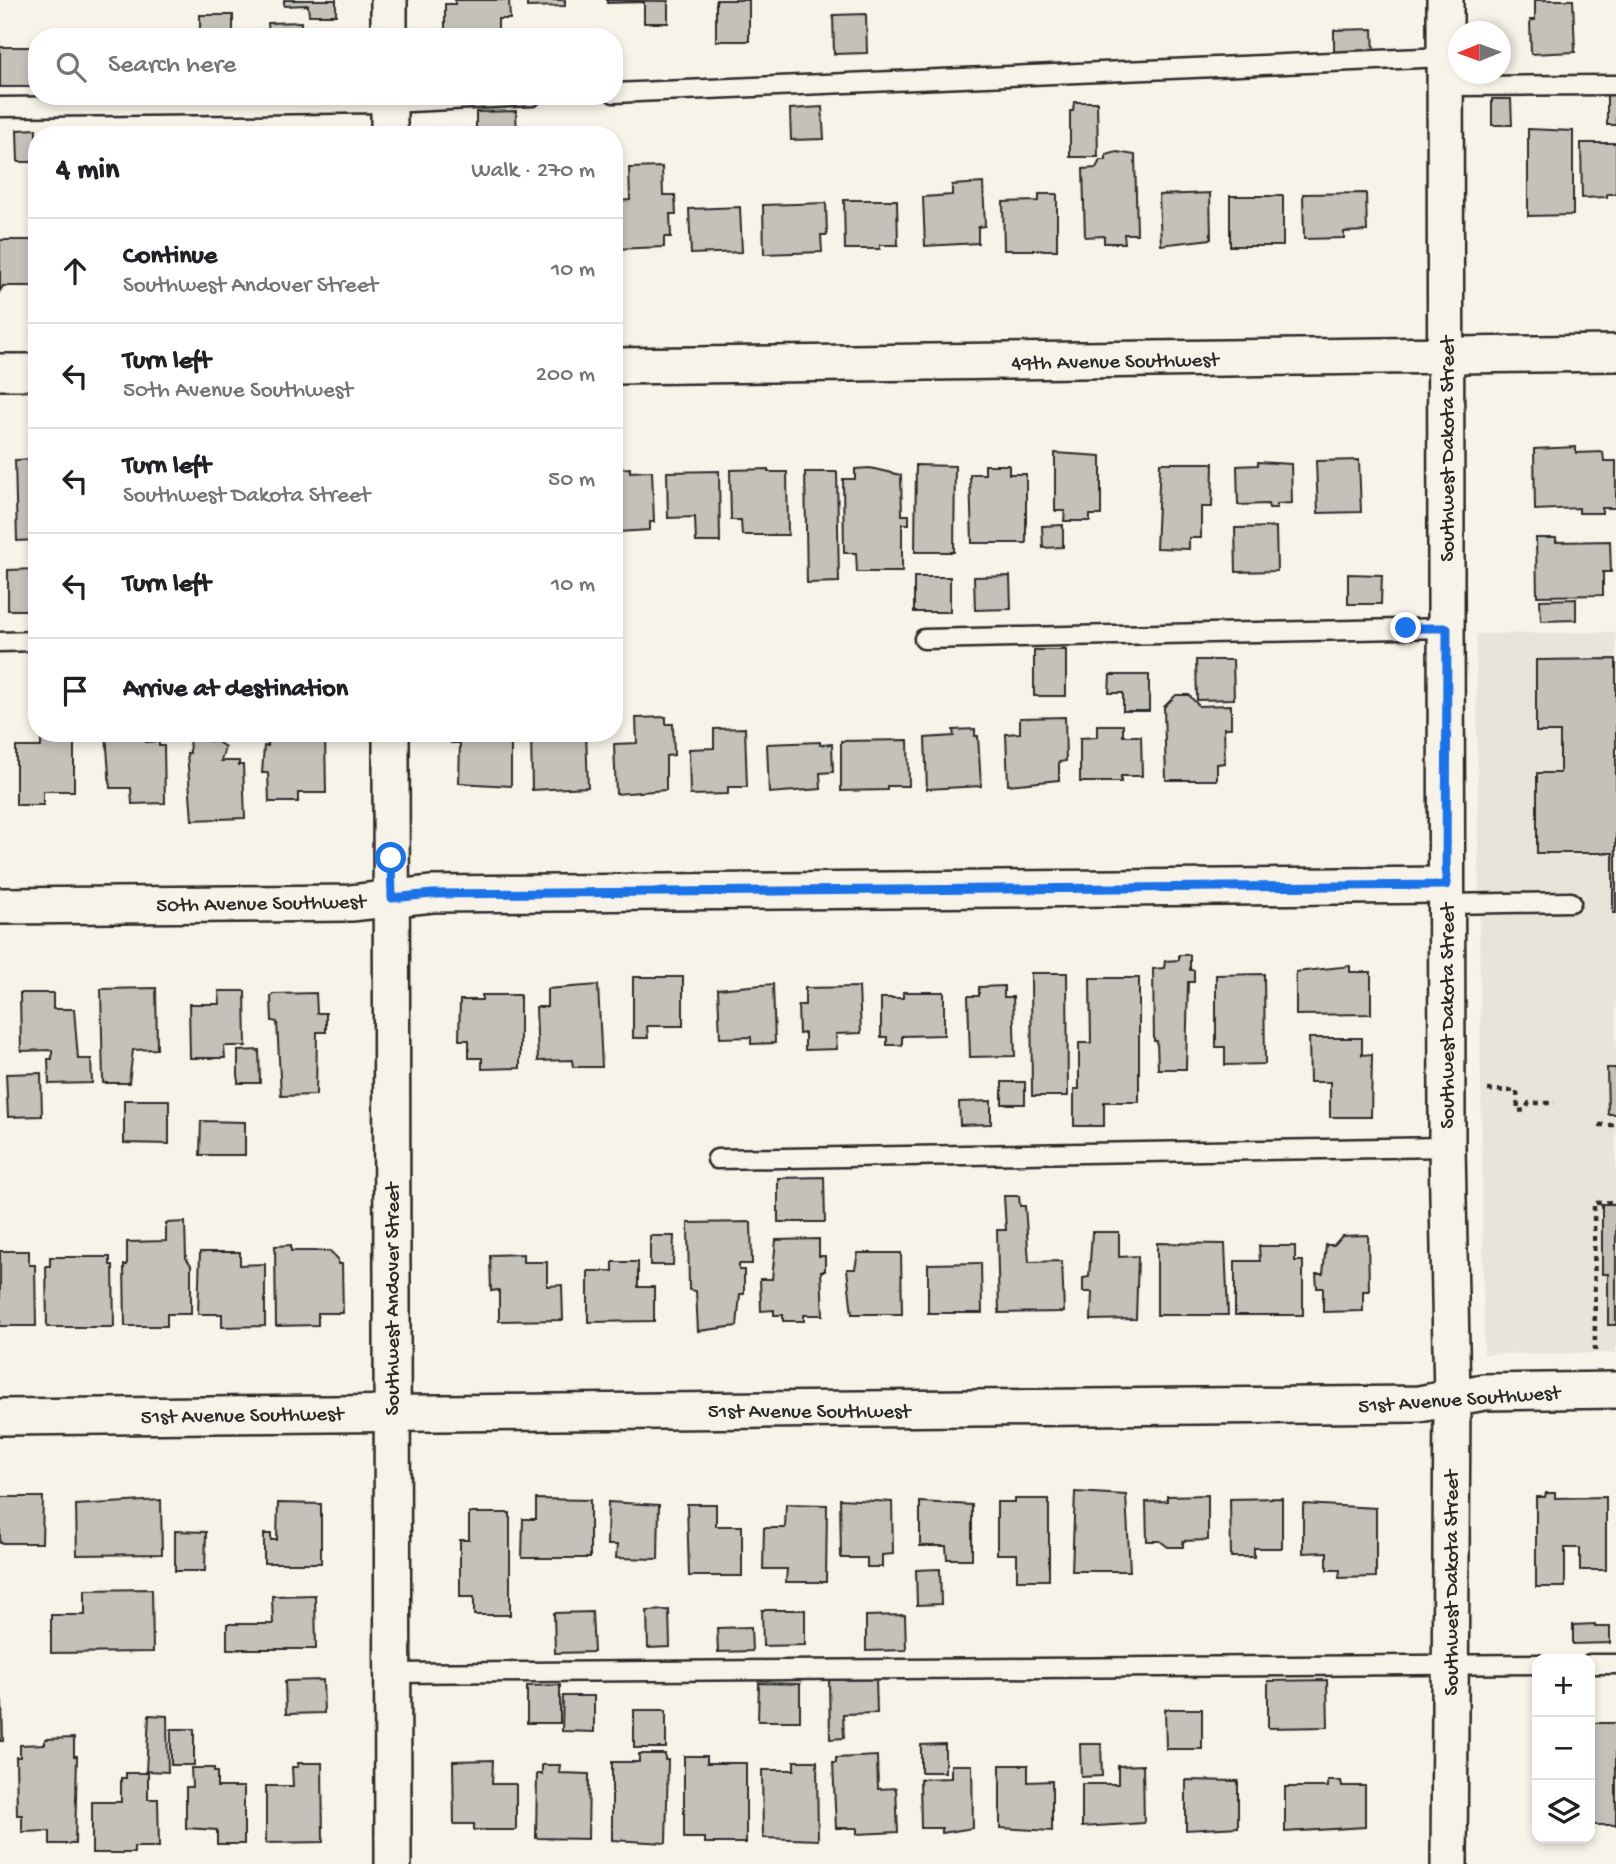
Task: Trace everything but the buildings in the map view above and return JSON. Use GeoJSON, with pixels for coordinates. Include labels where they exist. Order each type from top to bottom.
{"type":"FeatureCollection","features":[{"type":"Feature","properties":{"kind":"street"},"geometry":{"type":"LineString","coordinates":[[389,0],[389,28]]}},
{"type":"Feature","properties":{"kind":"street","name":"Southwest Dakota Street"},"geometry":{"type":"LineString","coordinates":[[1445,0],[1447,1147],[1452,1398],[1449,1864]]}},
{"type":"Feature","properties":{"kind":"street","name":"49th Avenue Southwest"},"geometry":{"type":"LineString","coordinates":[[623,366],[1616,353]]}},
{"type":"Feature","properties":{"kind":"street"},"geometry":{"type":"LineString","coordinates":[[0,372],[28,372]]}},
{"type":"Feature","properties":{"kind":"street","name":"Southwest Andover Street"},"geometry":{"type":"LineString","coordinates":[[391,742],[393,1864]]}},
{"type":"Feature","properties":{"kind":"street","name":"50th Avenue Southwest"},"geometry":{"type":"LineString","coordinates":[[0,906],[351,902],[432,894],[1446,894]]}},
{"type":"Feature","properties":{"kind":"street","name":"51st Avenue Southwest"},"geometry":{"type":"LineString","coordinates":[[0,1417],[1423,1404],[1484,1392],[1616,1390]]}},
{"type":"Feature","properties":{"kind":"lane"},"geometry":{"type":"LineString","coordinates":[[623,93],[1446,72],[1616,85]]}},
{"type":"Feature","properties":{"kind":"lane"},"geometry":{"type":"LineString","coordinates":[[0,107],[389,111],[446,105]]}},
{"type":"Feature","properties":{"kind":"lane"},"geometry":{"type":"LineString","coordinates":[[924,639],[1447,628]]}},
{"type":"Feature","properties":{"kind":"lane"},"geometry":{"type":"LineString","coordinates":[[0,642],[28,641]]}},
{"type":"Feature","properties":{"kind":"lane"},"geometry":{"type":"LineString","coordinates":[[1446,894],[1571,902]]}},
{"type":"Feature","properties":{"kind":"lane"},"geometry":{"type":"LineString","coordinates":[[717,1159],[1447,1147]]}},
{"type":"Feature","properties":{"kind":"lane"},"geometry":{"type":"LineString","coordinates":[[392,1673],[1532,1664]]}},
{"type":"Feature","properties":{"kind":"lane"},"geometry":{"type":"LineString","coordinates":[[1595,1664],[1616,1664]]}},
{"type":"Feature","properties":{"kind":"path"},"geometry":{"type":"LineString","coordinates":[[1488,1090],[1517,1091],[1517,1111],[1525,1110],[1530,1103],[1555,1103]]}},
{"type":"Feature","properties":{"kind":"path"},"geometry":{"type":"LineString","coordinates":[[1599,1125],[1616,1125]]}},
{"type":"Feature","properties":{"kind":"path"},"geometry":{"type":"LineString","coordinates":[[1595,1351],[1594,1203],[1616,1202]]}},
{"type":"Feature","properties":{"kind":"shaded area"},"geometry":{"type":"Polygon","coordinates":[[[1616,632],[1616,1353],[1484,1354],[1476,634],[1616,632]]]}},
{"type":"Feature","properties":{"kind":"route"},"geometry":{"type":"LineString","coordinates":[[391,858],[392,898],[432,894],[1446,885],[1447,628],[1406,628]]}}]}
